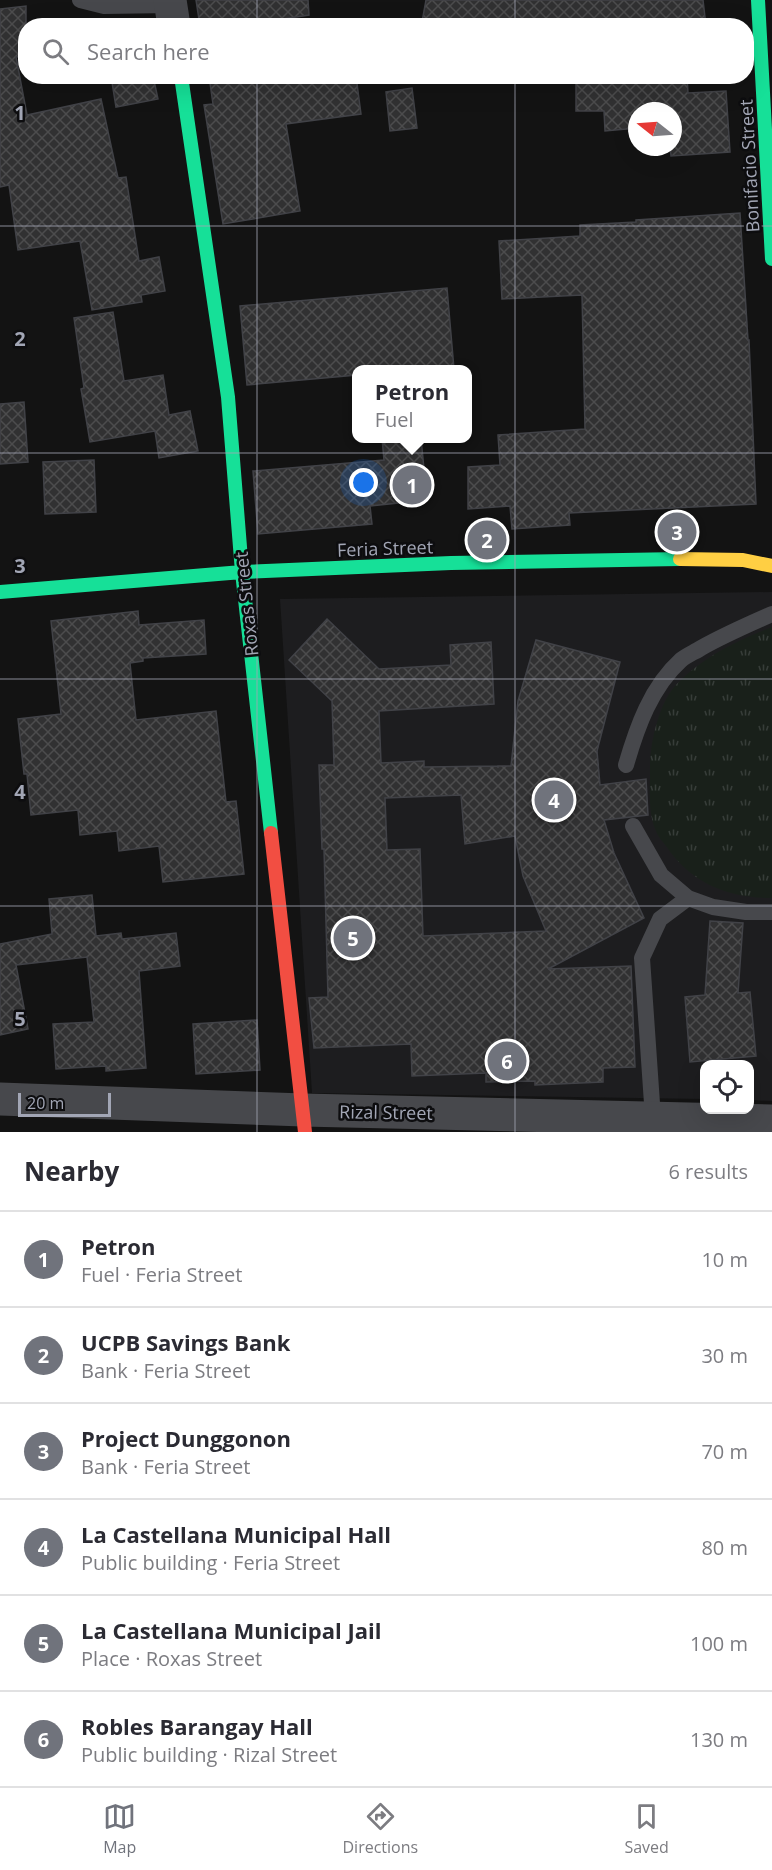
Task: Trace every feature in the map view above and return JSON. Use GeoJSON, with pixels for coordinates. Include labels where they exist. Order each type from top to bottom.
{"type":"FeatureCollection","features":[{"type":"Feature","properties":{"kind":"street","name":"Bonifacio Street"},"geometry":{"type":"LineString","coordinates":[[758,0],[772,259]]}},
{"type":"Feature","properties":{"kind":"street","name":"Roxas Street"},"geometry":{"type":"LineString","coordinates":[[182,84],[228,397],[242,572],[304,1121]]}},
{"type":"Feature","properties":{"kind":"street","name":"Feria Street"},"geometry":{"type":"LineString","coordinates":[[0,592],[242,572],[451,563],[743,560],[772,566]]}},
{"type":"Feature","properties":{"kind":"street","name":"Rizal Street"},"geometry":{"type":"LineString","coordinates":[[0,1099],[304,1121],[652,1118],[772,1121]]}},
{"type":"Feature","properties":{"kind":"lane"},"geometry":{"type":"LineString","coordinates":[[80,0],[104,6],[172,10]]}},
{"type":"Feature","properties":{"kind":"lane"},"geometry":{"type":"LineString","coordinates":[[626,765],[636,732],[651,698],[665,677],[683,659],[729,632],[772,614]]}},
{"type":"Feature","properties":{"kind":"lane"},"geometry":{"type":"LineString","coordinates":[[633,826],[661,875],[688,898],[713,907],[746,912],[772,912]]}},
{"type":"Feature","properties":{"kind":"lane"},"geometry":{"type":"LineString","coordinates":[[652,1118],[642,958],[660,919],[688,898]]}},
{"type":"Feature","properties":{"kind":"shaded area"},"geometry":{"type":"Polygon","coordinates":[[[772,592],[772,1101],[754,1100],[754,1060],[700,1060],[700,1099],[312,1093],[280,599],[772,592]]]}},
{"type":"Feature","properties":{"kind":"green space"},"geometry":{"type":"Polygon","coordinates":[[[772,627],[772,898],[726,892],[699,879],[676,859],[653,824],[650,762],[659,715],[675,686],[708,658],[745,638],[772,627]]]}},
{"type":"Feature","properties":{"kind":"building"},"geometry":{"type":"Polygon","coordinates":[[[196,0],[308,0],[309,15],[289,18],[199,18],[196,0]]]}},
{"type":"Feature","properties":{"kind":"building"},"geometry":{"type":"Polygon","coordinates":[[[426,0],[703,0],[705,18],[423,18],[426,0]]]}},
{"type":"Feature","properties":{"kind":"building"},"geometry":{"type":"Polygon","coordinates":[[[26,6],[26,18],[18,18],[18,57],[16,57],[18,84],[21,84],[27,115],[101,99],[118,178],[126,177],[139,261],[159,257],[165,291],[141,295],[142,302],[92,310],[80,241],[18,250],[9,185],[0,187],[0,9],[26,6]]]}},
{"type":"Feature","properties":{"kind":"building"},"geometry":{"type":"Polygon","coordinates":[[[112,84],[155,84],[158,99],[116,107],[112,84]]]}},
{"type":"Feature","properties":{"kind":"building"},"geometry":{"type":"Polygon","coordinates":[[[210,84],[357,84],[361,114],[286,124],[300,211],[223,224],[204,105],[213,104],[210,84]]]}},
{"type":"Feature","properties":{"kind":"building"},"geometry":{"type":"Polygon","coordinates":[[[576,84],[687,84],[688,93],[726,91],[730,152],[682,155],[682,102],[628,102],[628,129],[605,131],[604,111],[576,111],[576,84]]]}},
{"type":"Feature","properties":{"kind":"building"},"geometry":{"type":"Polygon","coordinates":[[[412,88],[417,128],[390,131],[386,92],[412,88]]]}},
{"type":"Feature","properties":{"kind":"building"},"geometry":{"type":"Polygon","coordinates":[[[740,213],[749,340],[756,504],[569,513],[570,525],[512,529],[510,506],[468,509],[468,467],[500,465],[498,435],[585,429],[582,295],[502,299],[499,241],[580,236],[580,225],[740,213]]]}},
{"type":"Feature","properties":{"kind":"building"},"geometry":{"type":"Polygon","coordinates":[[[447,288],[454,365],[352,365],[352,375],[247,385],[240,306],[447,288]]]}},
{"type":"Feature","properties":{"kind":"building"},"geometry":{"type":"Polygon","coordinates":[[[113,312],[124,381],[163,375],[169,415],[190,411],[198,451],[159,458],[155,431],[90,442],[81,389],[84,388],[74,318],[113,312]]]}},
{"type":"Feature","properties":{"kind":"building"},"geometry":{"type":"Polygon","coordinates":[[[24,402],[28,462],[0,464],[0,404],[24,402]]]}},
{"type":"Feature","properties":{"kind":"building"},"geometry":{"type":"Polygon","coordinates":[[[382,443],[421,443],[427,500],[370,506],[372,524],[258,534],[253,471],[384,460],[382,443]]]}},
{"type":"Feature","properties":{"kind":"building"},"geometry":{"type":"Polygon","coordinates":[[[94,460],[96,512],[45,514],[43,462],[94,460]]]}},
{"type":"Feature","properties":{"kind":"building"},"geometry":{"type":"Polygon","coordinates":[[[138,611],[139,625],[204,620],[206,654],[143,658],[143,661],[130,663],[136,720],[216,711],[226,802],[236,801],[244,874],[163,882],[159,846],[119,851],[117,831],[80,835],[78,810],[31,815],[18,719],[61,714],[51,621],[138,611]]]}},
{"type":"Feature","properties":{"kind":"building"},"geometry":{"type":"Polygon","coordinates":[[[327,619],[379,669],[451,665],[450,645],[491,642],[494,704],[379,711],[381,763],[424,761],[424,767],[511,766],[518,701],[536,640],[620,662],[597,751],[600,785],[646,779],[648,815],[604,820],[614,853],[644,918],[548,969],[631,966],[635,1067],[603,1068],[603,1082],[535,1085],[535,1081],[486,1082],[486,1073],[412,1076],[411,1044],[314,1048],[309,998],[328,997],[319,765],[334,765],[332,701],[289,660],[327,619]],[[461,795],[385,798],[387,850],[420,849],[423,936],[546,931],[523,876],[515,836],[465,844],[461,795]]]}},
{"type":"Feature","properties":{"kind":"building"},"geometry":{"type":"Polygon","coordinates":[[[92,895],[96,936],[121,933],[122,939],[176,933],[180,966],[139,971],[146,1068],[106,1071],[106,1066],[56,1069],[53,1024],[94,1022],[87,957],[16,965],[28,1029],[0,1035],[0,944],[52,934],[49,899],[92,895]]]}},
{"type":"Feature","properties":{"kind":"building"},"geometry":{"type":"Polygon","coordinates":[[[710,921],[743,923],[738,993],[750,992],[756,1056],[690,1062],[685,997],[705,995],[710,921]]]}},
{"type":"Feature","properties":{"kind":"building"},"geometry":{"type":"Polygon","coordinates":[[[257,1020],[260,1070],[196,1074],[193,1024],[257,1020]]]}},
{"type":"Feature","properties":{"kind":"traffic: fast"},"geometry":{"type":"LineString","coordinates":[[758,0],[772,259]]}},
{"type":"Feature","properties":{"kind":"traffic: fast"},"geometry":{"type":"LineString","coordinates":[[182,84],[228,397],[242,572],[271,833]]}},
{"type":"Feature","properties":{"kind":"traffic: fast"},"geometry":{"type":"LineString","coordinates":[[0,592],[242,572],[451,563],[680,559]]}},
{"type":"Feature","properties":{"kind":"traffic: slow"},"geometry":{"type":"LineString","coordinates":[[680,559],[743,560],[772,566]]}},
{"type":"Feature","properties":{"kind":"traffic: jam"},"geometry":{"type":"LineString","coordinates":[[271,833],[305,1132]]}},
{"type":"Feature","properties":{"kind":"place","name":"Petron"},"geometry":{"type":"Point","coordinates":[412,485]}},
{"type":"Feature","properties":{"kind":"place","name":"Project Dunggonon"},"geometry":{"type":"Point","coordinates":[677,532]}},
{"type":"Feature","properties":{"kind":"place","name":"UCPB Savings Bank"},"geometry":{"type":"Point","coordinates":[487,540]}},
{"type":"Feature","properties":{"kind":"place","name":"La Castellana Municipal Hall"},"geometry":{"type":"Point","coordinates":[554,800]}},
{"type":"Feature","properties":{"kind":"place","name":"La Castellana Municipal Jail"},"geometry":{"type":"Point","coordinates":[353,938]}},
{"type":"Feature","properties":{"kind":"place","name":"Robles Barangay Hall"},"geometry":{"type":"Point","coordinates":[507,1061]}}]}
